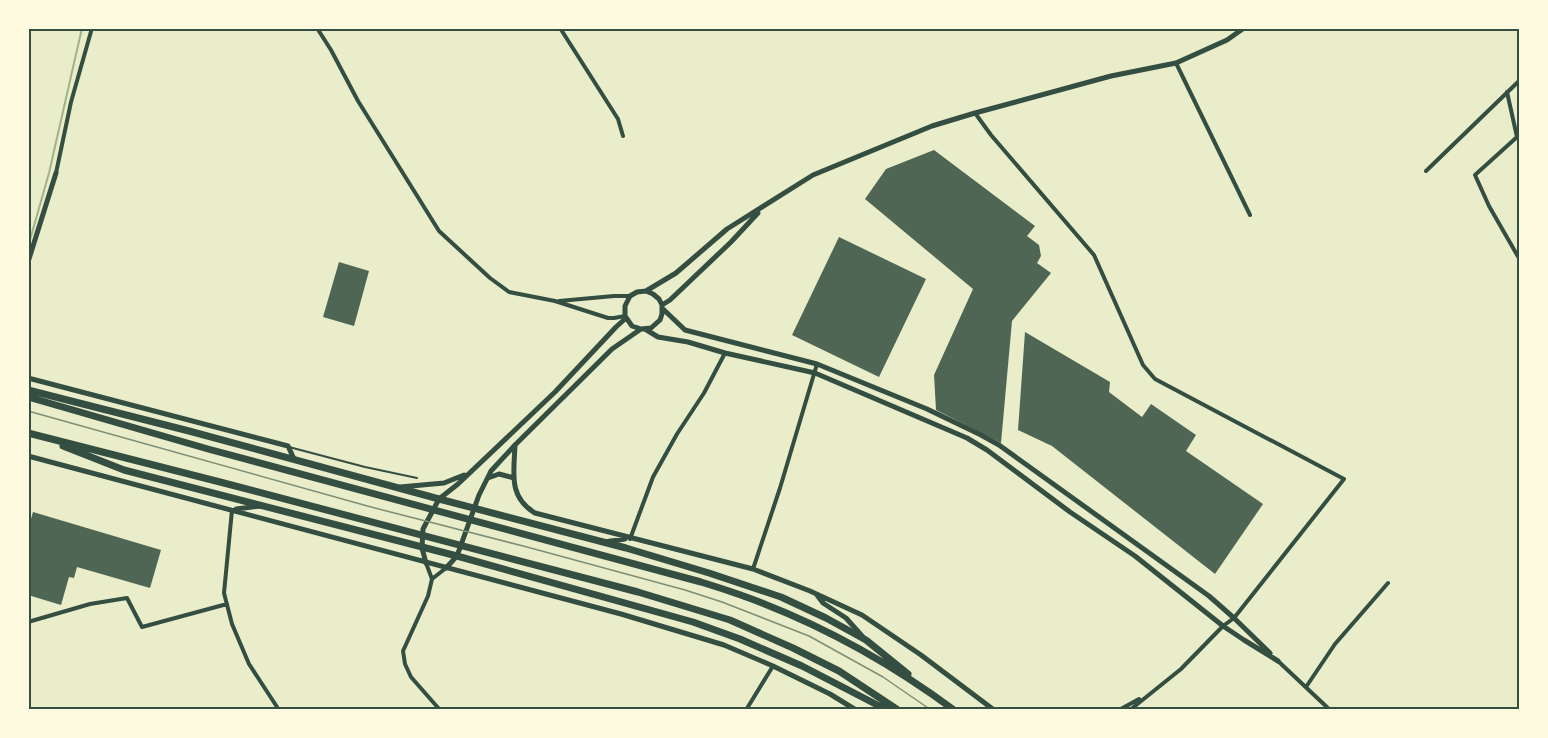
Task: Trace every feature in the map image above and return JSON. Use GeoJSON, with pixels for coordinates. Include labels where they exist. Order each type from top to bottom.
{"type":"FeatureCollection","features":[{"type":"Feature","properties":{"kind":"highway"},"geometry":{"type":"LineString","coordinates":[[29,390],[603,542],[781,597],[866,640],[954,710]]}},
{"type":"Feature","properties":{"kind":"highway"},"geometry":{"type":"LineString","coordinates":[[28,397],[208,449],[701,582],[789,614],[880,661],[939,698]]}},
{"type":"Feature","properties":{"kind":"highway"},"geometry":{"type":"LineString","coordinates":[[28,434],[638,592],[730,620],[839,671],[898,710]]}},
{"type":"Feature","properties":{"kind":"highway"},"geometry":{"type":"LineString","coordinates":[[38,436],[124,470],[457,556],[693,622],[740,639],[802,666],[887,710]]}},
{"type":"Feature","properties":{"kind":"street"},"geometry":{"type":"LineString","coordinates":[[28,262],[56,173],[70,102],[92,28]]}},
{"type":"Feature","properties":{"kind":"street"},"geometry":{"type":"LineString","coordinates":[[317,28],[358,101],[439,231],[490,278],[509,292],[555,301],[608,318],[626,317]]}},
{"type":"Feature","properties":{"kind":"street"},"geometry":{"type":"LineString","coordinates":[[560,28],[618,119],[623,136]]}},
{"type":"Feature","properties":{"kind":"street"},"geometry":{"type":"LineString","coordinates":[[555,301],[630,296],[646,291],[676,273],[727,229],[813,175],[932,126],[1111,76],[1176,63],[1227,40],[1244,28]]}},
{"type":"Feature","properties":{"kind":"street"},"geometry":{"type":"LineString","coordinates":[[1176,63],[1250,214]]}},
{"type":"Feature","properties":{"kind":"street"},"geometry":{"type":"LineString","coordinates":[[1426,171],[1520,80]]}},
{"type":"Feature","properties":{"kind":"street"},"geometry":{"type":"LineString","coordinates":[[1507,93],[1517,137],[1475,175],[1489,206],[1520,260]]}},
{"type":"Feature","properties":{"kind":"street"},"geometry":{"type":"LineString","coordinates":[[975,113],[1094,255],[1143,365],[1155,379],[1344,479],[1234,618],[1223,626],[1181,669],[1130,710]]}},
{"type":"Feature","properties":{"kind":"street"},"geometry":{"type":"LineString","coordinates":[[662,307],[731,242],[763,207]]}},
{"type":"Feature","properties":{"kind":"street"},"geometry":{"type":"LineString","coordinates":[[432,579],[457,556],[479,495],[491,471],[612,350],[643,329],[656,325],[662,314],[662,307],[659,298],[646,291]]}},
{"type":"Feature","properties":{"kind":"street"},"geometry":{"type":"LineString","coordinates":[[630,296],[625,306],[626,317],[632,326],[658,337],[688,342],[725,353],[815,373],[967,438],[1135,556],[1223,626],[1278,661]]}},
{"type":"Feature","properties":{"kind":"street"},"geometry":{"type":"LineString","coordinates":[[662,307],[685,330],[817,364],[927,409],[999,445],[1209,596],[1330,710]]}},
{"type":"Feature","properties":{"kind":"street"},"geometry":{"type":"LineString","coordinates":[[440,710],[411,677],[405,664],[403,651],[428,596],[432,579],[422,548],[423,529],[438,499],[555,392],[626,317]]}},
{"type":"Feature","properties":{"kind":"street"},"geometry":{"type":"LineString","coordinates":[[630,539],[653,477],[677,434],[704,393],[725,353]]}},
{"type":"Feature","properties":{"kind":"street"},"geometry":{"type":"LineString","coordinates":[[753,569],[817,364]]}},
{"type":"Feature","properties":{"kind":"street"},"geometry":{"type":"LineString","coordinates":[[29,390],[30,378],[289,447],[294,459]]}},
{"type":"Feature","properties":{"kind":"street"},"geometry":{"type":"LineString","coordinates":[[515,445],[514,478],[518,498],[525,507],[535,513],[753,569],[810,591],[862,615],[921,655],[994,710]]}},
{"type":"Feature","properties":{"kind":"street"},"geometry":{"type":"LineString","coordinates":[[28,456],[621,614],[724,645],[830,694],[856,710]]}},
{"type":"Feature","properties":{"kind":"street"},"geometry":{"type":"LineString","coordinates":[[395,487],[444,483],[469,473]]}},
{"type":"Feature","properties":{"kind":"street"},"geometry":{"type":"LineString","coordinates":[[488,478],[499,474],[514,478]]}},
{"type":"Feature","properties":{"kind":"street"},"geometry":{"type":"LineString","coordinates":[[169,482],[183,497]]}},
{"type":"Feature","properties":{"kind":"street"},"geometry":{"type":"LineString","coordinates":[[232,510],[260,506]]}},
{"type":"Feature","properties":{"kind":"street"},"geometry":{"type":"LineString","coordinates":[[232,510],[224,593],[232,624],[249,664],[279,710]]}},
{"type":"Feature","properties":{"kind":"street"},"geometry":{"type":"LineString","coordinates":[[603,542],[630,539]]}},
{"type":"Feature","properties":{"kind":"street"},"geometry":{"type":"LineString","coordinates":[[1306,687],[1335,644],[1388,583]]}},
{"type":"Feature","properties":{"kind":"street"},"geometry":{"type":"LineString","coordinates":[[816,594],[823,603],[846,618],[866,640]]}},
{"type":"Feature","properties":{"kind":"street"},"geometry":{"type":"LineString","coordinates":[[28,622],[90,604],[127,598],[142,627],[227,604]]}},
{"type":"Feature","properties":{"kind":"street"},"geometry":{"type":"LineString","coordinates":[[746,710],[773,666]]}},
{"type":"Feature","properties":{"kind":"street"},"geometry":{"type":"LineString","coordinates":[[1119,710],[1148,695]]}},
{"type":"Feature","properties":{"kind":"lane"},"geometry":{"type":"LineString","coordinates":[[289,447],[417,478]]}},
{"type":"Feature","properties":{"kind":"building"},"geometry":{"type":"Polygon","coordinates":[[[934,150],[1035,226],[1027,236],[1039,245],[1041,256],[1037,263],[1051,273],[1012,321],[1001,443],[936,410],[934,375],[973,289],[865,199],[886,169],[934,150]]]}},
{"type":"Feature","properties":{"kind":"building"},"geometry":{"type":"Polygon","coordinates":[[[839,237],[926,279],[879,377],[792,335],[839,237]]]}},
{"type":"Feature","properties":{"kind":"building"},"geometry":{"type":"Polygon","coordinates":[[[339,262],[369,271],[354,326],[323,317],[339,262]]]}},
{"type":"Feature","properties":{"kind":"building"},"geometry":{"type":"Polygon","coordinates":[[[1025,332],[1110,382],[1109,392],[1142,417],[1151,404],[1196,435],[1186,451],[1263,504],[1215,574],[1052,446],[1018,430],[1025,332]]]}},
{"type":"Feature","properties":{"kind":"building"},"geometry":{"type":"Polygon","coordinates":[[[33,512],[161,550],[150,588],[77,567],[74,578],[69,577],[61,605],[28,595],[28,529],[33,512]]]}},
{"type":"Feature","properties":{"kind":"waterway"},"geometry":{"type":"LineString","coordinates":[[28,247],[49,173],[82,28]]}},
{"type":"Feature","properties":{"kind":"tram line"},"geometry":{"type":"LineString","coordinates":[[28,411],[722,602],[809,636],[883,677],[931,710]]}}]}
